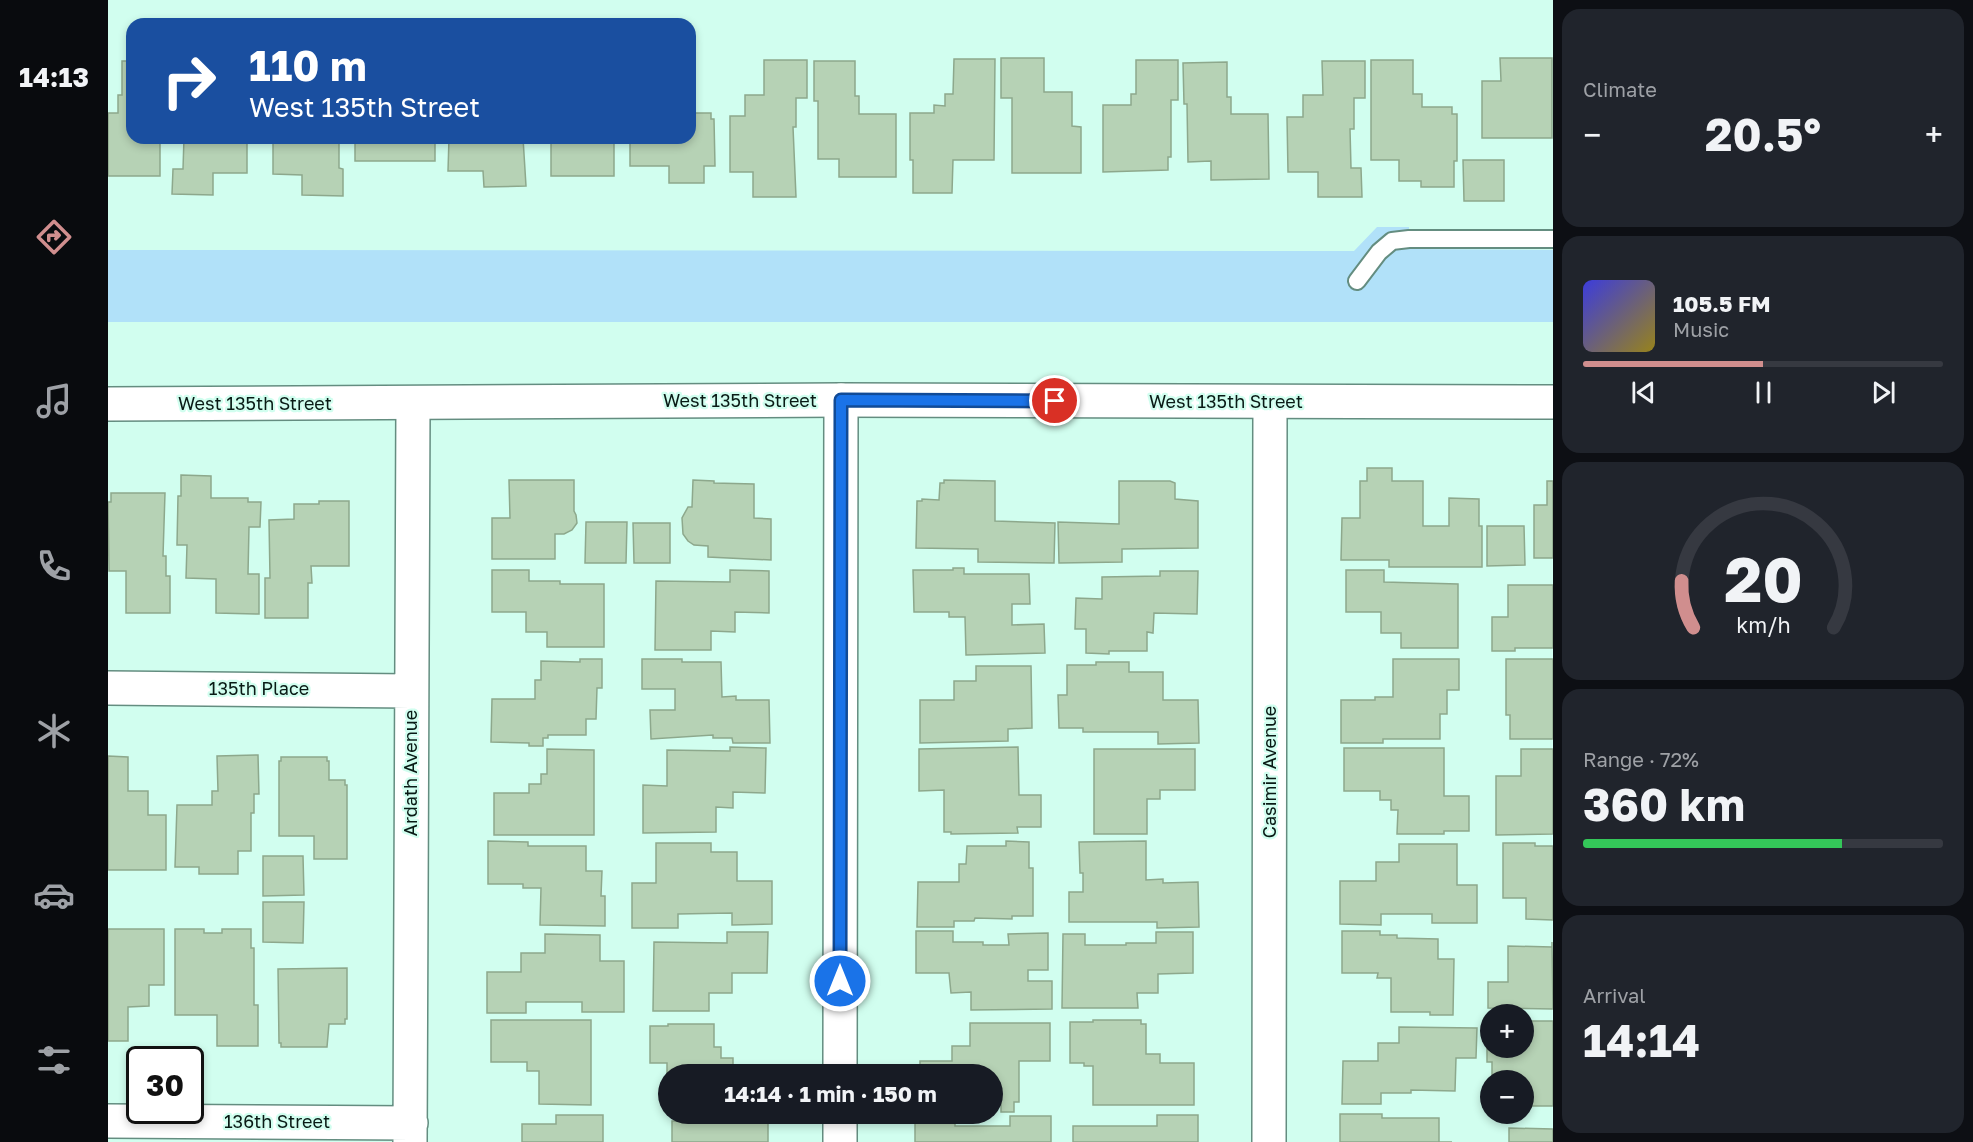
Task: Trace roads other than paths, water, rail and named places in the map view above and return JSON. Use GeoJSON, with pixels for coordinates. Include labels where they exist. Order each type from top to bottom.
{"type":"FeatureCollection","features":[{"type":"Feature","properties":{"kind":"street","name":"West 135th Street"},"geometry":{"type":"LineString","coordinates":[[108,405],[841,400],[1553,402]]}},
{"type":"Feature","properties":{"kind":"street"},"geometry":{"type":"LineString","coordinates":[[840,1064],[841,400]]}},
{"type":"Feature","properties":{"kind":"street","name":"Casimir Avenue"},"geometry":{"type":"LineString","coordinates":[[1269,1142],[1270,402]]}},
{"type":"Feature","properties":{"kind":"street","name":"Ardath Avenue"},"geometry":{"type":"LineString","coordinates":[[410,1132],[413,404]]}},
{"type":"Feature","properties":{"kind":"street","name":"135th Place"},"geometry":{"type":"LineString","coordinates":[[108,688],[411,691]]}},
{"type":"Feature","properties":{"kind":"street","name":"136th Street"},"geometry":{"type":"LineString","coordinates":[[108,1121],[410,1132]]}},
{"type":"Feature","properties":{"kind":"street"},"geometry":{"type":"LineString","coordinates":[[840,1124],[840,1142]]}},
{"type":"Feature","properties":{"kind":"lane"},"geometry":{"type":"LineString","coordinates":[[1357,281],[1378,252],[1392,241],[1553,239]]}},
{"type":"Feature","properties":{"kind":"water"},"geometry":{"type":"Polygon","coordinates":[[[1377,227],[1409,227],[1410,249],[1553,250],[1553,322],[108,322],[108,250],[1354,251],[1377,227]]]}}]}
